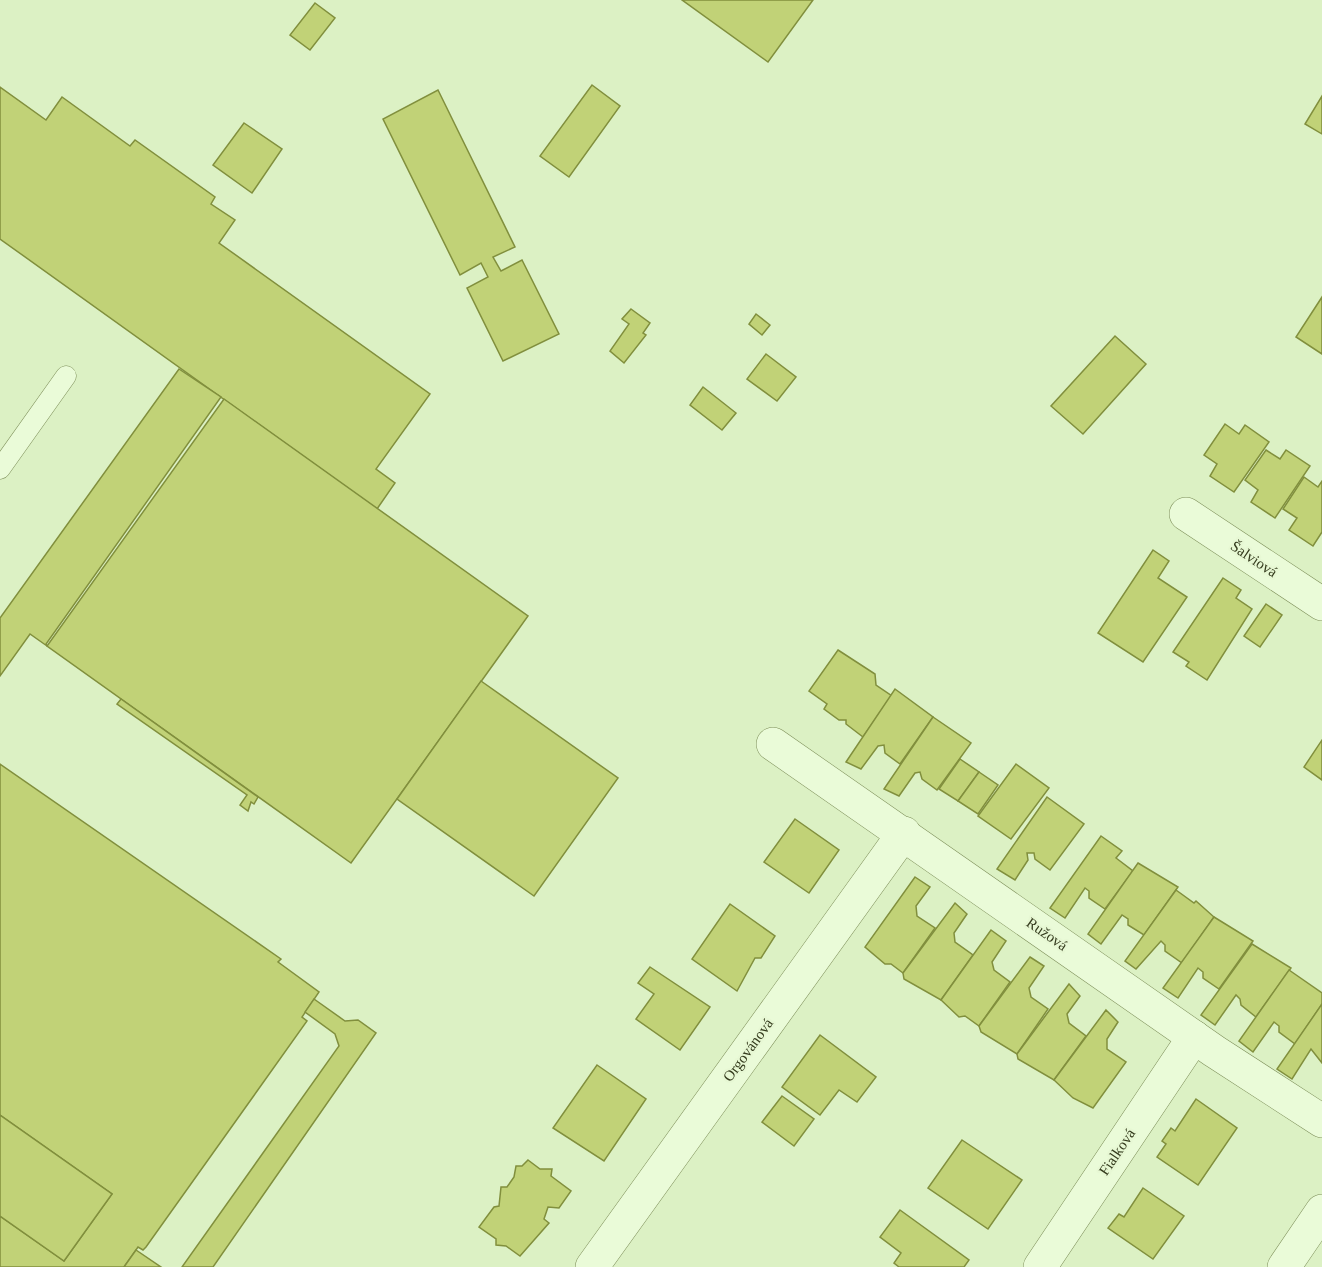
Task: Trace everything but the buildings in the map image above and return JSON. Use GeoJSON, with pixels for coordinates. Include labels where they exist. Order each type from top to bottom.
{"type":"FeatureCollection","features":[{"type":"Feature","properties":{"kind":"street","name":"Šalviová"},"geometry":{"type":"LineString","coordinates":[[1186,514],[1322,604]]}},
{"type":"Feature","properties":{"kind":"street","name":"Ružová"},"geometry":{"type":"LineString","coordinates":[[773,744],[1194,1037],[1322,1122]]}},
{"type":"Feature","properties":{"kind":"street","name":"Orgovánová"},"geometry":{"type":"LineString","coordinates":[[592,1267],[904,833]]}},
{"type":"Feature","properties":{"kind":"street","name":"Fialková"},"geometry":{"type":"LineString","coordinates":[[1040,1267],[1194,1037]]}},
{"type":"Feature","properties":{"kind":"street"},"geometry":{"type":"LineString","coordinates":[[1284,1267],[1322,1211]]}},
{"type":"Feature","properties":{"kind":"lane"},"geometry":{"type":"LineString","coordinates":[[0,469],[66,376]]}}]}
